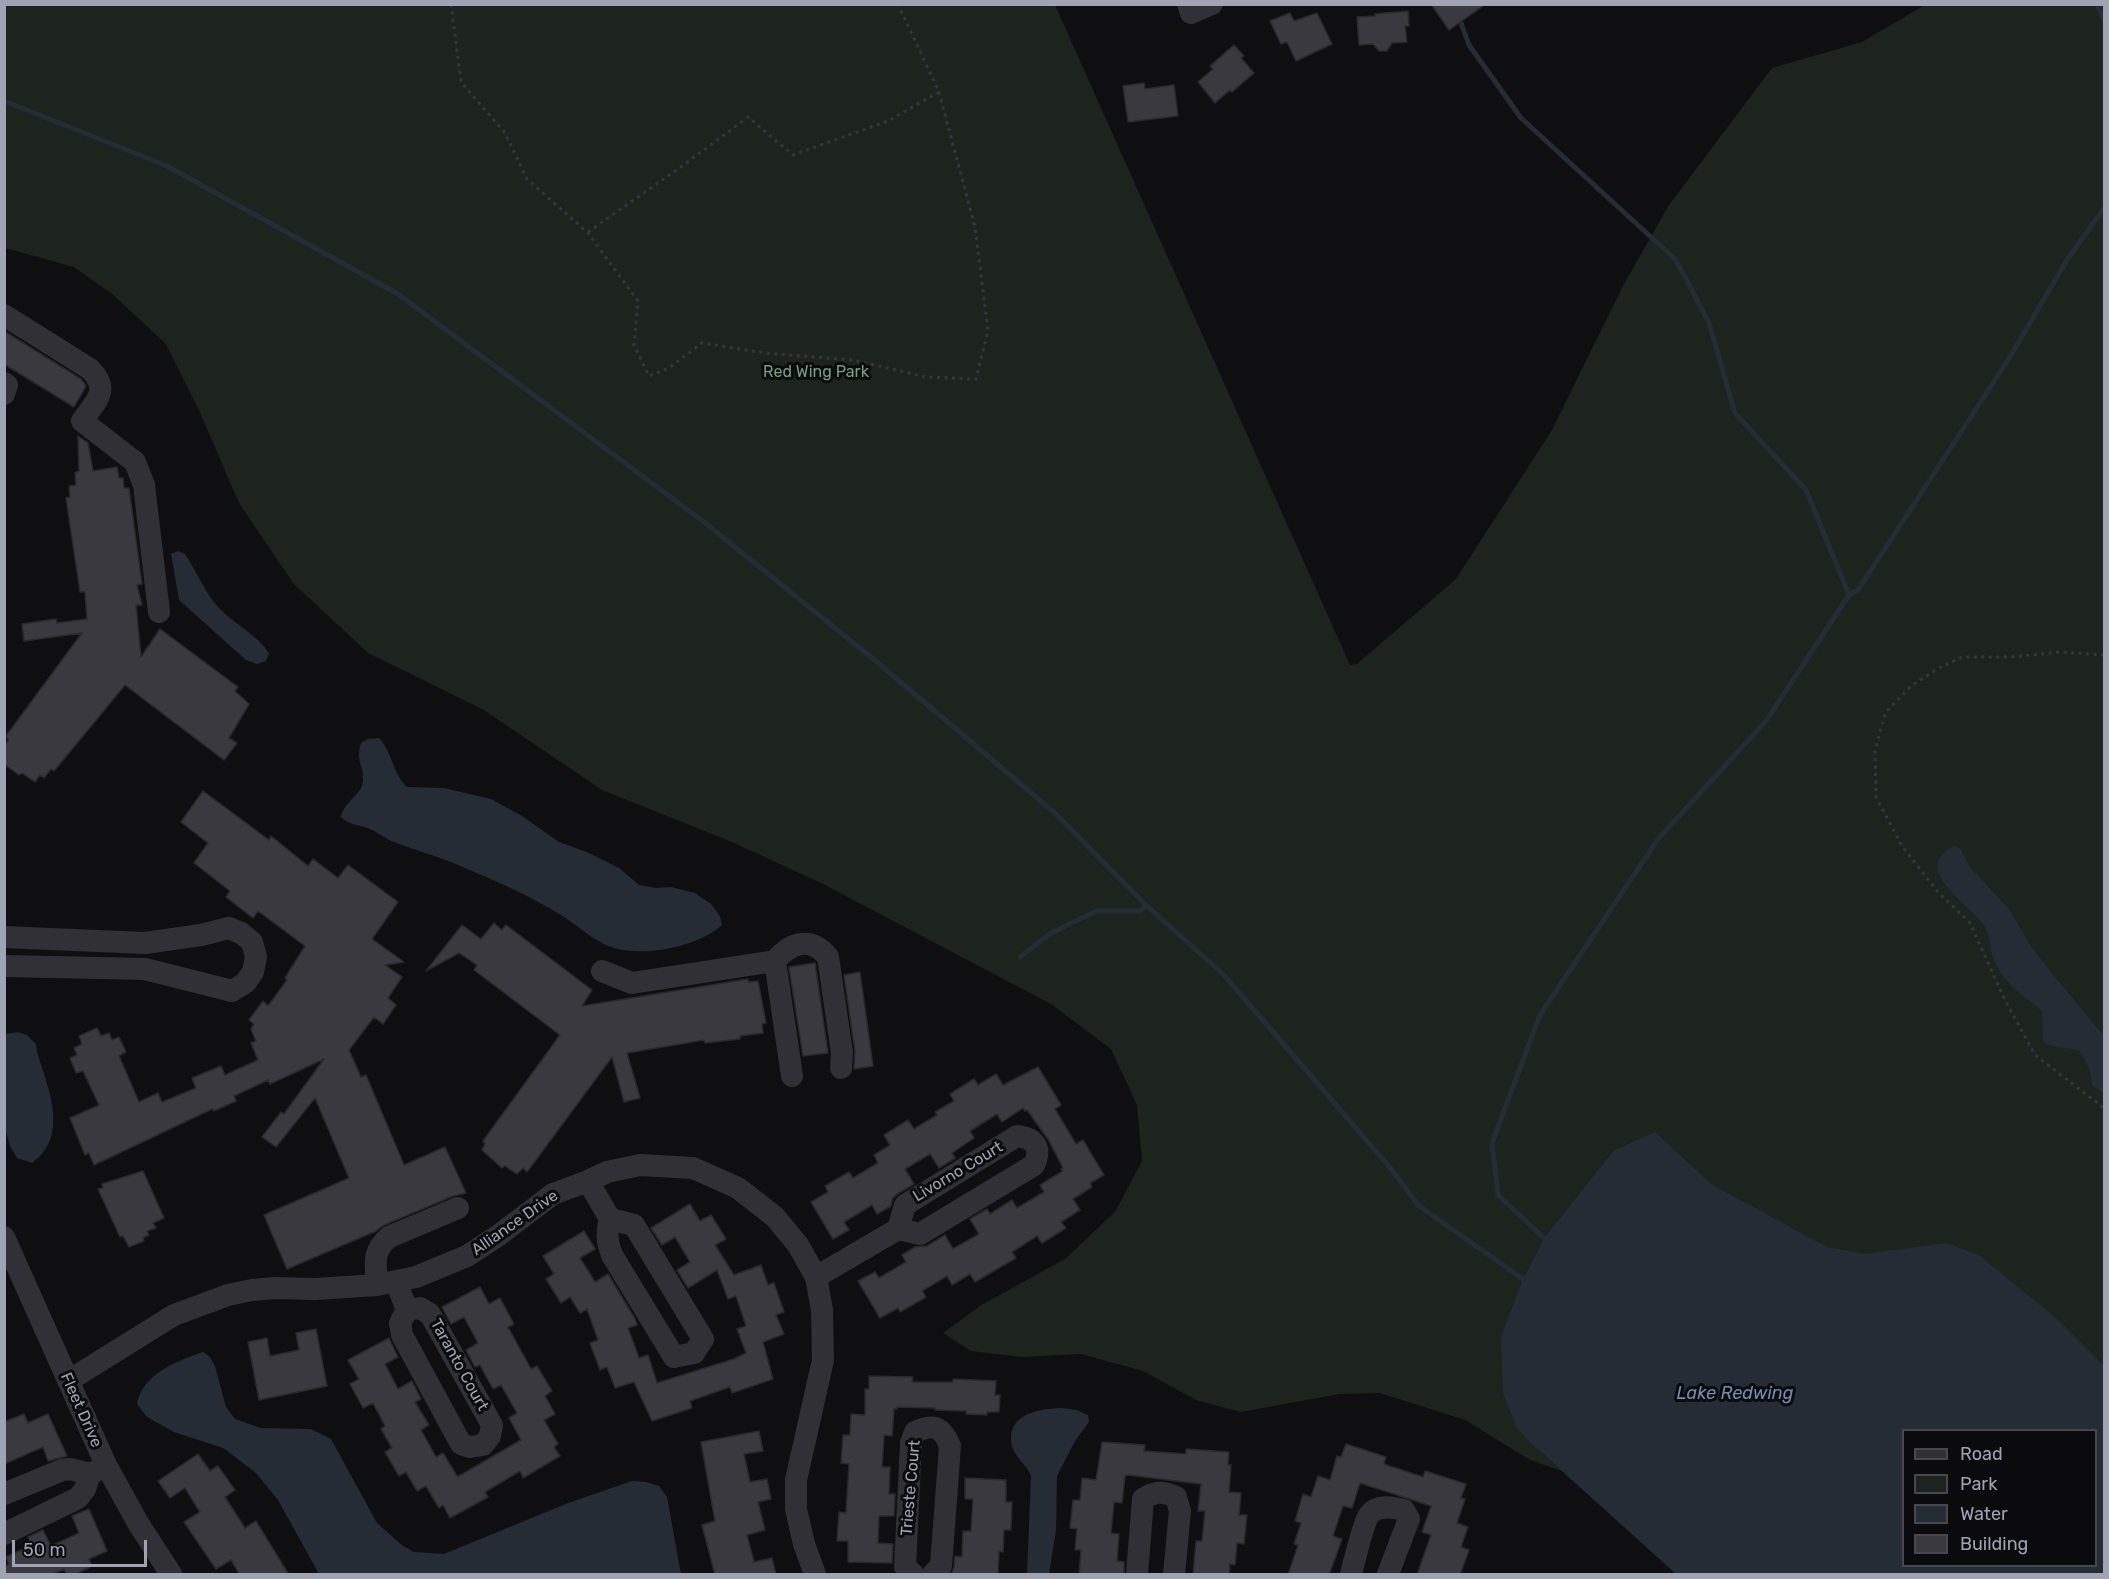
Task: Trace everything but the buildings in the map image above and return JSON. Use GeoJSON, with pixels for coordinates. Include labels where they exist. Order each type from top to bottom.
{"type":"FeatureCollection","features":[{"type":"Feature","properties":{"kind":"street"},"geometry":{"type":"LineString","coordinates":[[1190,9],[1212,4]]}},
{"type":"Feature","properties":{"kind":"street"},"geometry":{"type":"LineString","coordinates":[[4,315],[90,369],[98,378],[101,388],[100,395],[82,421],[135,462],[144,485],[159,612]]}},
{"type":"Feature","properties":{"kind":"street"},"geometry":{"type":"LineString","coordinates":[[4,937],[145,943],[201,935],[229,928],[241,933],[252,942],[256,957],[253,972],[245,982],[232,991],[145,969],[4,966]]}},
{"type":"Feature","properties":{"kind":"street"},"geometry":{"type":"LineString","coordinates":[[602,971],[632,983],[775,961],[783,951],[798,944],[812,944],[824,951],[828,957],[842,1053],[841,1068]]}},
{"type":"Feature","properties":{"kind":"street"},"geometry":{"type":"LineString","coordinates":[[775,961],[792,1076]]}},
{"type":"Feature","properties":{"kind":"street","name":"Livorno Court"},"geometry":{"type":"LineString","coordinates":[[1017,1136],[1029,1137],[1035,1144],[1039,1156],[1034,1165],[920,1234],[898,1229],[905,1204],[1017,1136]]}},
{"type":"Feature","properties":{"kind":"street","name":"Alliance Drive"},"geometry":{"type":"LineString","coordinates":[[68,1380],[174,1315],[228,1295],[275,1288],[315,1289],[386,1284],[442,1267],[467,1256],[553,1194],[607,1172],[640,1165],[693,1168],[738,1188],[775,1217],[798,1245],[816,1277],[822,1310],[823,1360],[796,1480],[796,1509],[804,1544],[815,1575]]}},
{"type":"Feature","properties":{"kind":"street"},"geometry":{"type":"LineString","coordinates":[[588,1181],[610,1219],[607,1230],[612,1255],[674,1357],[694,1353],[703,1339],[634,1225],[610,1219]]}},
{"type":"Feature","properties":{"kind":"street","name":"Taranto Court"},"geometry":{"type":"LineString","coordinates":[[407,1310],[386,1284],[376,1253],[380,1245],[389,1238],[458,1208]]}},
{"type":"Feature","properties":{"kind":"street"},"geometry":{"type":"LineString","coordinates":[[816,1277],[898,1229]]}},
{"type":"Feature","properties":{"kind":"street","name":"Fleet Drive"},"geometry":{"type":"LineString","coordinates":[[4,1237],[11,1270],[68,1380],[98,1470],[138,1523],[171,1575]]}},
{"type":"Feature","properties":{"kind":"street","name":"Taranto Court"},"geometry":{"type":"LineString","coordinates":[[420,1308],[430,1314],[492,1425],[490,1436],[483,1445],[470,1447],[461,1444],[402,1335],[400,1323],[407,1310],[420,1308]]}},
{"type":"Feature","properties":{"kind":"street","name":"Trieste Court"},"geometry":{"type":"LineString","coordinates":[[913,1575],[905,1567],[911,1443],[915,1432],[935,1427],[944,1432],[950,1446],[941,1566],[933,1575]]}},
{"type":"Feature","properties":{"kind":"street"},"geometry":{"type":"LineString","coordinates":[[4,1494],[62,1470],[98,1470]]}},
{"type":"Feature","properties":{"kind":"street"},"geometry":{"type":"LineString","coordinates":[[4,1534],[78,1498],[98,1470]]}},
{"type":"Feature","properties":{"kind":"street"},"geometry":{"type":"LineString","coordinates":[[1137,1575],[1143,1499],[1152,1493],[1165,1492],[1176,1497],[1180,1511],[1174,1575]]}},
{"type":"Feature","properties":{"kind":"street"},"geometry":{"type":"LineString","coordinates":[[1351,1575],[1369,1515],[1378,1508],[1393,1507],[1404,1510],[1409,1519],[1388,1575]]}},
{"type":"Feature","properties":{"kind":"path"},"geometry":{"type":"LineString","coordinates":[[451,4],[461,82],[505,133],[526,179],[588,233],[638,301],[634,345],[649,376],[669,368],[702,343],[765,353],[853,360],[926,377],[976,379],[988,331],[975,226],[939,92],[898,4]]}},
{"type":"Feature","properties":{"kind":"path"},"geometry":{"type":"LineString","coordinates":[[588,233],[748,117],[793,155],[888,121],[939,92]]}},
{"type":"Feature","properties":{"kind":"path"},"geometry":{"type":"LineString","coordinates":[[2104,655],[2061,652],[2012,657],[1962,657],[1939,668],[1911,686],[1885,713],[1875,751],[1876,797],[1902,846],[1936,891],[1971,923],[2004,998],[2035,1055],[2104,1108]]}},
{"type":"Feature","properties":{"kind":"green space","name":"Red Wing Park"},"geometry":{"type":"Polygon","coordinates":[[[5,5],[1055,5],[1350,665],[1357,664],[1456,579],[1552,430],[1623,286],[1669,205],[1772,68],[1862,42],[1925,5],[2104,5],[2104,1574],[2097,1567],[2097,1429],[1903,1429],[1613,1151],[1544,1238],[1523,1279],[1531,1443],[1562,1471],[1530,1460],[1465,1420],[1380,1393],[1339,1394],[1241,1412],[1196,1400],[1143,1371],[1081,1354],[1021,1357],[971,1351],[943,1333],[983,1304],[1065,1259],[1115,1212],[1142,1161],[1137,1105],[1111,1049],[1051,1004],[823,884],[732,842],[602,790],[484,710],[368,653],[293,583],[239,503],[198,408],[166,344],[112,294],[74,267],[5,248],[5,5]]]}},
{"type":"Feature","properties":{"kind":"water"},"geometry":{"type":"Polygon","coordinates":[[[178,551],[185,554],[220,609],[264,646],[269,653],[266,661],[257,664],[246,660],[179,600],[171,554],[178,551]]]}},
{"type":"Feature","properties":{"kind":"water"},"geometry":{"type":"Polygon","coordinates":[[[379,738],[398,776],[407,787],[444,788],[491,799],[522,816],[559,842],[589,853],[619,868],[639,885],[656,888],[671,887],[695,893],[711,904],[720,916],[722,925],[699,939],[671,948],[641,951],[614,948],[594,938],[551,909],[485,876],[391,841],[370,829],[348,822],[341,817],[343,811],[360,790],[363,781],[359,759],[361,743],[368,739],[379,738]]]}},
{"type":"Feature","properties":{"kind":"water"},"geometry":{"type":"Polygon","coordinates":[[[1954,846],[1960,848],[1969,866],[2009,909],[2030,945],[2104,1036],[2104,1093],[2092,1085],[2090,1070],[2080,1051],[2043,1042],[2042,1011],[2002,975],[1993,957],[1989,937],[1982,923],[1946,886],[1938,865],[1942,855],[1954,846]]]}},
{"type":"Feature","properties":{"kind":"water"},"geometry":{"type":"Polygon","coordinates":[[[18,1032],[27,1035],[36,1044],[53,1111],[50,1139],[44,1152],[32,1163],[17,1158],[10,1146],[5,1128],[5,1036],[18,1032]]]}},
{"type":"Feature","properties":{"kind":"water","name":"Lake Redwing"},"geometry":{"type":"Polygon","coordinates":[[[1655,1132],[1711,1184],[1827,1247],[1865,1254],[1946,1243],[1979,1255],[2058,1320],[2104,1366],[2104,1574],[1676,1574],[1531,1443],[1517,1428],[1503,1393],[1501,1337],[1523,1279],[1544,1238],[1613,1151],[1655,1132]]]}},
{"type":"Feature","properties":{"kind":"water"},"geometry":{"type":"Polygon","coordinates":[[[203,1352],[209,1356],[215,1366],[226,1407],[235,1419],[261,1428],[311,1429],[331,1439],[377,1523],[403,1546],[414,1552],[444,1554],[568,1503],[632,1481],[646,1482],[659,1486],[667,1497],[681,1574],[319,1574],[278,1500],[256,1473],[223,1448],[174,1432],[147,1417],[137,1404],[140,1394],[153,1377],[172,1364],[203,1352]]]}},
{"type":"Feature","properties":{"kind":"water"},"geometry":{"type":"Polygon","coordinates":[[[1061,1408],[1077,1410],[1088,1415],[1089,1422],[1075,1441],[1057,1476],[1056,1530],[1049,1574],[1027,1574],[1031,1476],[1013,1449],[1011,1438],[1013,1428],[1017,1421],[1033,1412],[1061,1408]]]}},
{"type":"Feature","properties":{"kind":"waterway"},"geometry":{"type":"LineString","coordinates":[[2097,4],[2104,20]]}},
{"type":"Feature","properties":{"kind":"waterway"},"geometry":{"type":"LineString","coordinates":[[1459,17],[1469,45],[1521,118],[1676,260],[1709,323],[1735,413],[1806,490],[1849,595]]}},
{"type":"Feature","properties":{"kind":"waterway"},"geometry":{"type":"LineString","coordinates":[[4,101],[167,166],[398,294],[704,522],[877,662],[1056,814],[1146,905],[1224,975],[1392,1170],[1419,1206],[1523,1279]]}},
{"type":"Feature","properties":{"kind":"waterway"},"geometry":{"type":"LineString","coordinates":[[1544,1238],[1498,1195],[1492,1143],[1540,1015],[1658,839],[1766,721],[1849,595],[1858,590],[2008,360],[2067,260],[2104,208]]}},
{"type":"Feature","properties":{"kind":"waterway"},"geometry":{"type":"LineString","coordinates":[[1020,957],[1051,933],[1096,911],[1140,911],[1146,905]]}}]}
